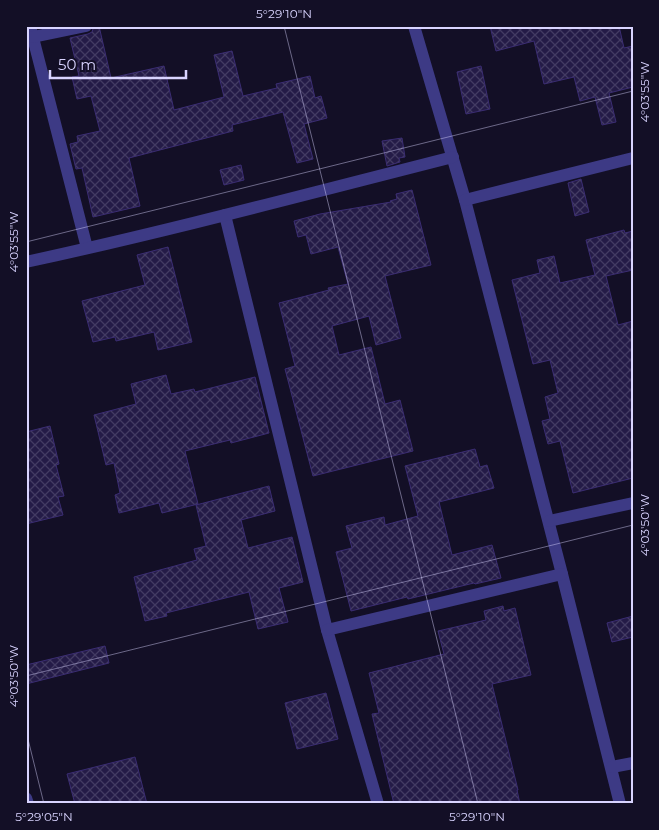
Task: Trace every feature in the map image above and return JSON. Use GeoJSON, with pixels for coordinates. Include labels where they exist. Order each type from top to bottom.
{"type":"FeatureCollection","features":[{"type":"Feature","properties":{"kind":"street"},"geometry":{"type":"LineString","coordinates":[[86,26],[32,32],[87,248]]}},
{"type":"Feature","properties":{"kind":"street"},"geometry":{"type":"LineString","coordinates":[[414,26],[465,200],[549,521],[620,804]]}},
{"type":"Feature","properties":{"kind":"street"},"geometry":{"type":"LineString","coordinates":[[26,262],[225,215],[453,157]]}},
{"type":"Feature","properties":{"kind":"street"},"geometry":{"type":"LineString","coordinates":[[465,200],[633,158]]}},
{"type":"Feature","properties":{"kind":"street"},"geometry":{"type":"LineString","coordinates":[[225,215],[327,630],[378,804]]}},
{"type":"Feature","properties":{"kind":"street"},"geometry":{"type":"LineString","coordinates":[[549,521],[633,503]]}},
{"type":"Feature","properties":{"kind":"street"},"geometry":{"type":"LineString","coordinates":[[327,630],[562,574]]}},
{"type":"Feature","properties":{"kind":"street"},"geometry":{"type":"LineString","coordinates":[[612,767],[633,763]]}},
{"type":"Feature","properties":{"kind":"street"},"geometry":{"type":"LineString","coordinates":[[26,798],[28,804]]}},
{"type":"Feature","properties":{"kind":"building"},"geometry":{"type":"Polygon","coordinates":[[[94,26],[99,26],[111,78],[164,66],[174,110],[224,97],[214,55],[232,51],[243,96],[277,88],[276,84],[310,76],[315,98],[321,96],[327,118],[304,124],[313,159],[297,163],[283,112],[232,125],[233,131],[129,158],[140,206],[93,217],[82,168],[76,169],[70,144],[78,142],[77,136],[100,131],[91,96],[77,99],[72,77],[79,76],[70,38],[92,32],[94,26]]]}},
{"type":"Feature","properties":{"kind":"building"},"geometry":{"type":"Polygon","coordinates":[[[490,26],[619,26],[624,48],[633,46],[633,87],[609,93],[616,122],[602,125],[595,97],[580,101],[574,77],[544,84],[534,41],[496,51],[490,26]]]}},
{"type":"Feature","properties":{"kind":"building"},"geometry":{"type":"Polygon","coordinates":[[[481,66],[490,109],[466,114],[457,72],[481,66]]]}},
{"type":"Feature","properties":{"kind":"building"},"geometry":{"type":"Polygon","coordinates":[[[402,138],[405,157],[399,158],[400,162],[387,166],[382,141],[402,138]]]}},
{"type":"Feature","properties":{"kind":"building"},"geometry":{"type":"Polygon","coordinates":[[[241,165],[244,180],[224,185],[220,170],[241,165]]]}},
{"type":"Feature","properties":{"kind":"building"},"geometry":{"type":"Polygon","coordinates":[[[581,179],[589,212],[575,216],[568,183],[581,179]]]}},
{"type":"Feature","properties":{"kind":"building"},"geometry":{"type":"Polygon","coordinates":[[[412,190],[431,265],[385,276],[401,338],[376,345],[369,316],[332,326],[339,355],[371,347],[385,404],[400,400],[413,451],[313,476],[285,369],[295,366],[279,303],[348,284],[338,247],[311,254],[306,235],[298,237],[294,221],[320,214],[391,202],[397,199],[396,194],[412,190]]]}},
{"type":"Feature","properties":{"kind":"building"},"geometry":{"type":"Polygon","coordinates":[[[624,230],[625,233],[633,231],[633,270],[606,276],[618,325],[633,321],[633,478],[573,493],[560,441],[548,444],[542,421],[550,419],[545,397],[558,393],[550,360],[533,364],[512,280],[540,273],[537,260],[554,256],[560,283],[595,275],[586,240],[624,230]]]}},
{"type":"Feature","properties":{"kind":"building"},"geometry":{"type":"Polygon","coordinates":[[[168,247],[192,342],[158,350],[154,332],[116,341],[115,337],[93,342],[82,301],[145,285],[137,255],[168,247]]]}},
{"type":"Feature","properties":{"kind":"building"},"geometry":{"type":"Polygon","coordinates":[[[166,375],[171,394],[194,389],[195,392],[255,377],[269,433],[231,443],[230,440],[185,451],[198,504],[162,513],[159,503],[119,513],[115,495],[120,493],[114,463],[106,465],[94,415],[136,404],[131,384],[166,375]]]}},
{"type":"Feature","properties":{"kind":"building"},"geometry":{"type":"Polygon","coordinates":[[[50,426],[59,464],[56,465],[64,496],[58,497],[63,515],[26,524],[26,432],[50,426]]]}},
{"type":"Feature","properties":{"kind":"building"},"geometry":{"type":"Polygon","coordinates":[[[475,449],[480,467],[487,465],[494,488],[439,502],[452,555],[492,545],[501,578],[408,599],[407,597],[351,611],[336,552],[352,548],[346,526],[384,517],[385,525],[418,516],[405,466],[475,449]]]}},
{"type":"Feature","properties":{"kind":"building"},"geometry":{"type":"Polygon","coordinates":[[[269,486],[275,511],[241,520],[248,548],[292,537],[303,582],[279,588],[288,622],[258,629],[249,592],[166,613],[167,616],[145,621],[134,577],[197,560],[194,549],[206,546],[196,505],[269,486]]]}},
{"type":"Feature","properties":{"kind":"building"},"geometry":{"type":"Polygon","coordinates":[[[503,606],[504,611],[515,608],[531,675],[492,684],[520,804],[394,804],[372,714],[379,713],[369,673],[444,654],[438,631],[486,620],[484,611],[503,606]]]}},
{"type":"Feature","properties":{"kind":"building"},"geometry":{"type":"Polygon","coordinates":[[[633,616],[633,637],[612,642],[607,623],[633,616]]]}},
{"type":"Feature","properties":{"kind":"building"},"geometry":{"type":"Polygon","coordinates":[[[105,646],[109,663],[26,684],[26,665],[105,646]]]}},
{"type":"Feature","properties":{"kind":"building"},"geometry":{"type":"Polygon","coordinates":[[[326,693],[338,739],[297,749],[285,703],[326,693]]]}},
{"type":"Feature","properties":{"kind":"building"},"geometry":{"type":"Polygon","coordinates":[[[135,757],[147,804],[75,804],[67,774],[135,757]]]}}]}
